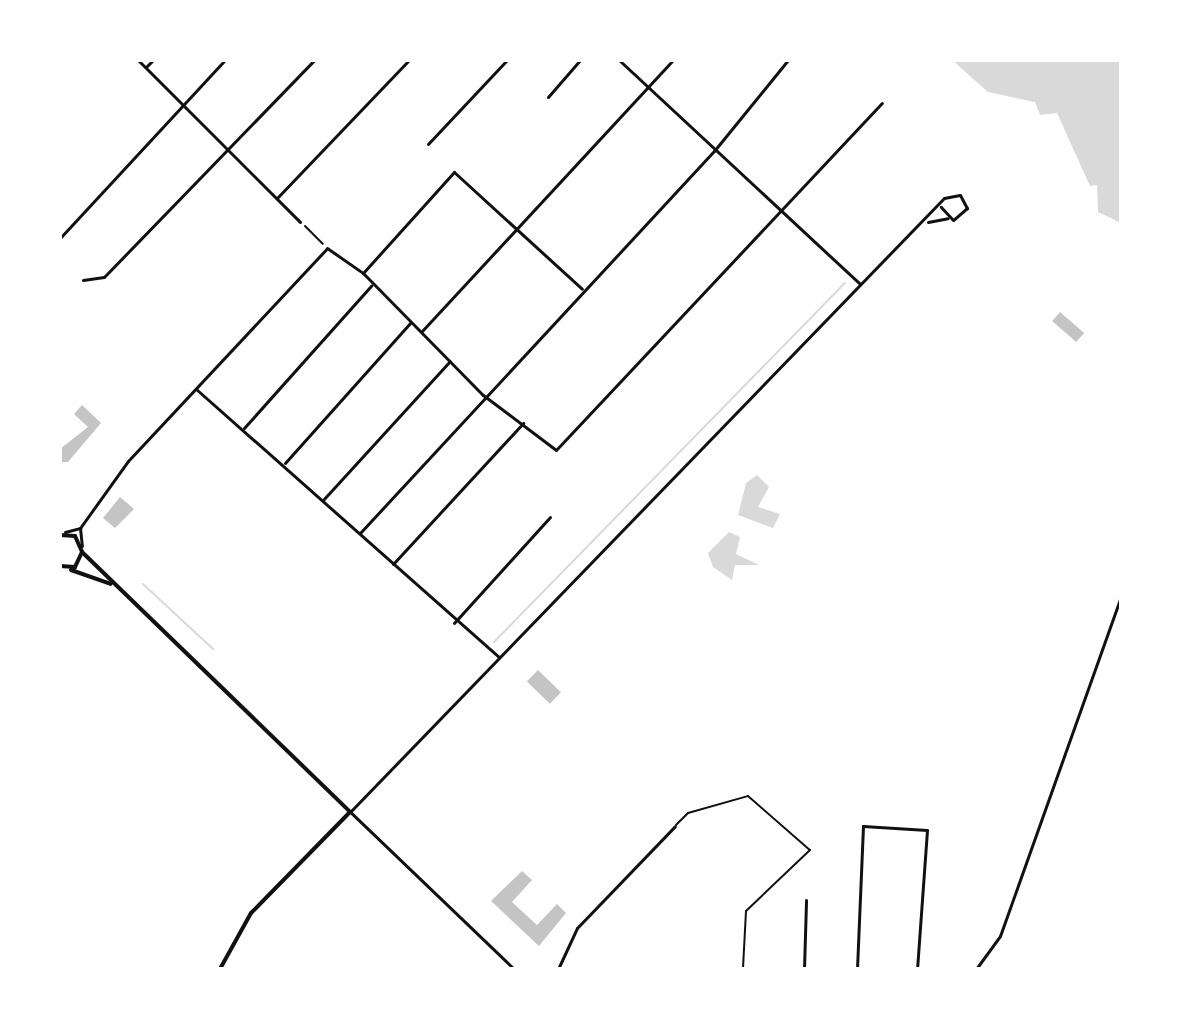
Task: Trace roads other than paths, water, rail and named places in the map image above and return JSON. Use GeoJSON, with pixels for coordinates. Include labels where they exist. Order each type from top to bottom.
{"type":"FeatureCollection","features":[{"type":"Feature","properties":{"kind":"street"},"geometry":{"type":"LineString","coordinates":[[138,60],[300,222]]}},
{"type":"Feature","properties":{"kind":"street"},"geometry":{"type":"LineString","coordinates":[[146,67],[153,60]]}},
{"type":"Feature","properties":{"kind":"street"},"geometry":{"type":"LineString","coordinates":[[60,238],[225,60]]}},
{"type":"Feature","properties":{"kind":"street"},"geometry":{"type":"LineString","coordinates":[[83,280],[104,277],[314,60]]}},
{"type":"Feature","properties":{"kind":"street"},"geometry":{"type":"LineString","coordinates":[[277,198],[409,60]]}},
{"type":"Feature","properties":{"kind":"street"},"geometry":{"type":"LineString","coordinates":[[428,144],[507,60]]}},
{"type":"Feature","properties":{"kind":"street"},"geometry":{"type":"LineString","coordinates":[[548,97],[580,60]]}},
{"type":"Feature","properties":{"kind":"street"},"geometry":{"type":"LineString","coordinates":[[619,60],[780,213],[860,284]]}},
{"type":"Feature","properties":{"kind":"street"},"geometry":{"type":"LineString","coordinates":[[422,331],[521,230],[645,85],[673,60]]}},
{"type":"Feature","properties":{"kind":"street"},"geometry":{"type":"LineString","coordinates":[[360,533],[483,395],[714,151],[788,60]]}},
{"type":"Feature","properties":{"kind":"street"},"geometry":{"type":"LineString","coordinates":[[65,571],[82,549],[80,528],[128,461],[327,248],[363,273],[371,286],[422,331],[483,395],[556,450],[882,103]]}},
{"type":"Feature","properties":{"kind":"street"},"geometry":{"type":"LineString","coordinates":[[363,273],[454,172],[582,289]]}},
{"type":"Feature","properties":{"kind":"street"},"geometry":{"type":"LineString","coordinates":[[220,969],[251,913],[860,284],[924,223],[941,207],[949,195],[964,199],[964,215],[924,223]]}},
{"type":"Feature","properties":{"kind":"street"},"geometry":{"type":"LineString","coordinates":[[941,207],[948,219]]}},
{"type":"Feature","properties":{"kind":"street"},"geometry":{"type":"LineString","coordinates":[[244,428],[371,286]]}},
{"type":"Feature","properties":{"kind":"street"},"geometry":{"type":"LineString","coordinates":[[283,465],[410,323]]}},
{"type":"Feature","properties":{"kind":"street"},"geometry":{"type":"LineString","coordinates":[[322,501],[450,361]]}},
{"type":"Feature","properties":{"kind":"street"},"geometry":{"type":"LineString","coordinates":[[195,389],[244,428],[262,454],[283,465],[454,623],[499,657]]}},
{"type":"Feature","properties":{"kind":"street"},"geometry":{"type":"LineString","coordinates":[[393,564],[523,423]]}},
{"type":"Feature","properties":{"kind":"street"},"geometry":{"type":"LineString","coordinates":[[454,623],[550,517]]}},
{"type":"Feature","properties":{"kind":"street"},"geometry":{"type":"LineString","coordinates":[[62,532],[80,528]]}},
{"type":"Feature","properties":{"kind":"street"},"geometry":{"type":"LineString","coordinates":[[62,532],[514,969]]}},
{"type":"Feature","properties":{"kind":"street"},"geometry":{"type":"LineString","coordinates":[[60,566],[65,571],[120,589]]}},
{"type":"Feature","properties":{"kind":"street"},"geometry":{"type":"LineString","coordinates":[[976,969],[1000,936],[1121,596]]}},
{"type":"Feature","properties":{"kind":"street"},"geometry":{"type":"LineString","coordinates":[[558,969],[577,928],[675,826]]}},
{"type":"Feature","properties":{"kind":"street"},"geometry":{"type":"LineString","coordinates":[[857,969],[863,826],[927,830],[917,969]]}},
{"type":"Feature","properties":{"kind":"street"},"geometry":{"type":"LineString","coordinates":[[804,969],[806,900]]}},
{"type":"Feature","properties":{"kind":"lane"},"geometry":{"type":"LineString","coordinates":[[675,826],[688,813],[748,796],[810,850],[746,911],[743,969]]}},
{"type":"Feature","properties":{"kind":"waterway"},"geometry":{"type":"LineString","coordinates":[[494,642],[845,283]]}},
{"type":"Feature","properties":{"kind":"waterway"},"geometry":{"type":"LineString","coordinates":[[143,584],[213,649]]}}]}
